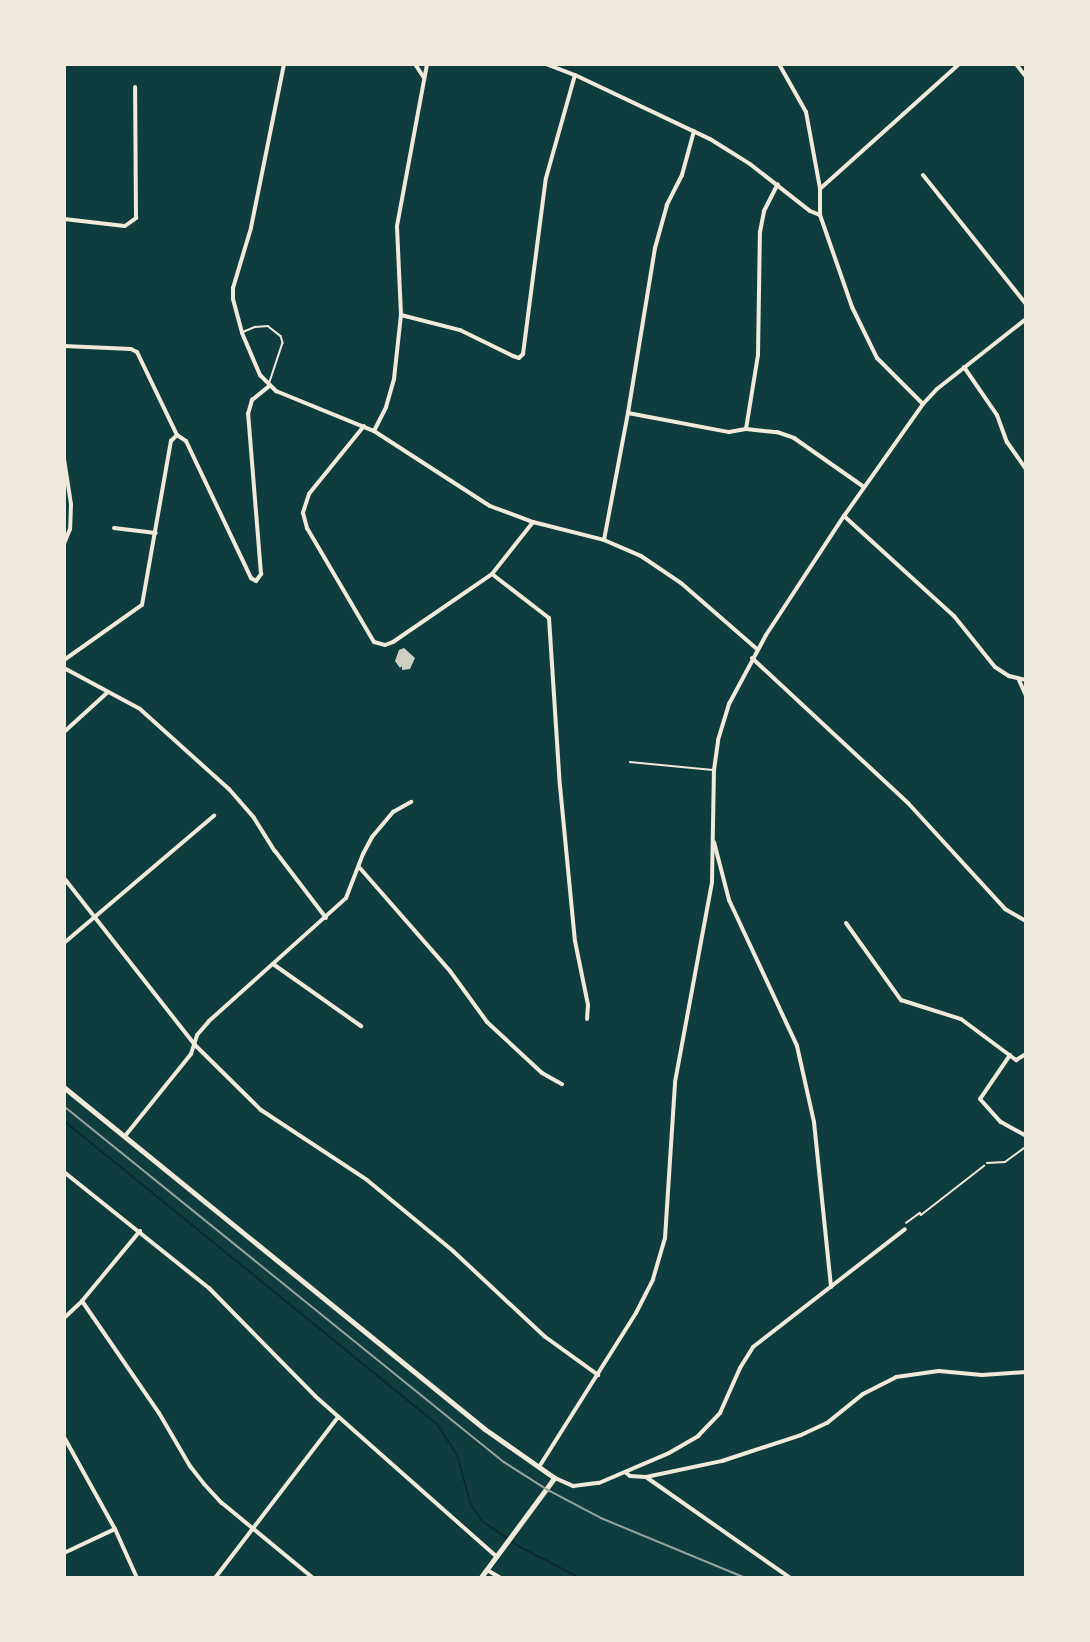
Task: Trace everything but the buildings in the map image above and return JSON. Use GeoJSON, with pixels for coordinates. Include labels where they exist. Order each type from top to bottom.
{"type":"FeatureCollection","features":[{"type":"Feature","properties":{"kind":"street"},"geometry":{"type":"LineString","coordinates":[[284,64],[251,228],[233,288],[233,299],[242,333],[260,375],[276,391],[374,431],[490,506],[533,522],[604,540],[659,566],[757,649]]}},
{"type":"Feature","properties":{"kind":"street"},"geometry":{"type":"LineString","coordinates":[[415,64],[424,78]]}},
{"type":"Feature","properties":{"kind":"street"},"geometry":{"type":"LineString","coordinates":[[374,431],[391,394],[401,315],[397,226],[427,64]]}},
{"type":"Feature","properties":{"kind":"street"},"geometry":{"type":"LineString","coordinates":[[546,64],[694,130],[750,164],[810,211],[820,215]]}},
{"type":"Feature","properties":{"kind":"street"},"geometry":{"type":"LineString","coordinates":[[779,64],[806,112],[820,188],[820,215],[852,307],[872,351],[923,404]]}},
{"type":"Feature","properties":{"kind":"street"},"geometry":{"type":"LineString","coordinates":[[820,188],[959,64]]}},
{"type":"Feature","properties":{"kind":"street"},"geometry":{"type":"LineString","coordinates":[[1016,64],[1026,77]]}},
{"type":"Feature","properties":{"kind":"street"},"geometry":{"type":"LineString","coordinates":[[401,315],[460,330],[519,358],[523,354],[546,178],[575,75]]}},
{"type":"Feature","properties":{"kind":"street"},"geometry":{"type":"LineString","coordinates":[[64,219],[125,226],[136,218],[135,87]]}},
{"type":"Feature","properties":{"kind":"street"},"geometry":{"type":"LineString","coordinates":[[604,540],[655,248],[667,205],[682,175],[694,130]]}},
{"type":"Feature","properties":{"kind":"street"},"geometry":{"type":"LineString","coordinates":[[923,175],[1026,304]]}},
{"type":"Feature","properties":{"kind":"street"},"geometry":{"type":"LineString","coordinates":[[746,429],[758,355],[760,232],[764,211],[778,184]]}},
{"type":"Feature","properties":{"kind":"street"},"geometry":{"type":"LineString","coordinates":[[539,1467],[648,1292],[665,1238],[675,1082],[712,882],[714,770],[718,740],[729,704],[757,649],[844,516],[923,404],[964,367],[1026,319]]}},
{"type":"Feature","properties":{"kind":"street"},"geometry":{"type":"LineString","coordinates":[[64,346],[131,349],[137,352],[177,435],[186,441],[250,578],[256,581],[261,574],[248,414],[252,400],[269,386]]}},
{"type":"Feature","properties":{"kind":"street"},"geometry":{"type":"LineString","coordinates":[[964,367],[997,415],[1007,442],[1026,469]]}},
{"type":"Feature","properties":{"kind":"street"},"geometry":{"type":"LineString","coordinates":[[628,413],[729,432],[746,429],[777,432],[794,438],[864,487]]}},
{"type":"Feature","properties":{"kind":"street"},"geometry":{"type":"LineString","coordinates":[[364,426],[309,494],[303,513],[307,528],[367,634],[380,644],[393,642],[492,574],[533,522]]}},
{"type":"Feature","properties":{"kind":"street"},"geometry":{"type":"LineString","coordinates":[[64,660],[142,605],[171,441],[177,435]]}},
{"type":"Feature","properties":{"kind":"street"},"geometry":{"type":"LineString","coordinates":[[64,459],[71,504],[70,530],[64,544]]}},
{"type":"Feature","properties":{"kind":"street"},"geometry":{"type":"LineString","coordinates":[[844,516],[932,594],[954,616],[995,667],[1019,680],[1026,680]]}},
{"type":"Feature","properties":{"kind":"street"},"geometry":{"type":"LineString","coordinates":[[114,528],[156,533]]}},
{"type":"Feature","properties":{"kind":"street"},"geometry":{"type":"LineString","coordinates":[[492,574],[549,618],[560,786],[575,940],[588,1005],[587,1019]]}},
{"type":"Feature","properties":{"kind":"street"},"geometry":{"type":"LineString","coordinates":[[753,658],[908,803],[1005,909],[1026,921]]}},
{"type":"Feature","properties":{"kind":"street"},"geometry":{"type":"LineString","coordinates":[[64,669],[140,709],[235,795],[326,918]]}},
{"type":"Feature","properties":{"kind":"street"},"geometry":{"type":"LineString","coordinates":[[1019,680],[1026,696]]}},
{"type":"Feature","properties":{"kind":"street"},"geometry":{"type":"LineString","coordinates":[[64,732],[108,693]]}},
{"type":"Feature","properties":{"kind":"street"},"geometry":{"type":"LineString","coordinates":[[125,1136],[191,1054],[197,1035],[209,1021],[346,898],[363,854],[377,830],[393,812],[411,801]]}},
{"type":"Feature","properties":{"kind":"street"},"geometry":{"type":"LineString","coordinates":[[64,943],[214,816]]}},
{"type":"Feature","properties":{"kind":"street"},"geometry":{"type":"LineString","coordinates":[[712,833],[729,900],[797,1047],[814,1122],[831,1287]]}},
{"type":"Feature","properties":{"kind":"street"},"geometry":{"type":"LineString","coordinates":[[359,867],[450,971],[487,1022],[542,1073],[562,1084]]}},
{"type":"Feature","properties":{"kind":"street"},"geometry":{"type":"LineString","coordinates":[[64,878],[195,1044],[268,1117],[324,1150],[367,1180],[453,1251],[544,1336],[598,1375]]}},
{"type":"Feature","properties":{"kind":"street"},"geometry":{"type":"LineString","coordinates":[[846,923],[901,1000],[961,1019],[1019,1060],[1026,1054]]}},
{"type":"Feature","properties":{"kind":"street"},"geometry":{"type":"LineString","coordinates":[[273,964],[361,1026]]}},
{"type":"Feature","properties":{"kind":"street"},"geometry":{"type":"LineString","coordinates":[[1010,1055],[980,1099],[1001,1122],[1026,1136]]}},
{"type":"Feature","properties":{"kind":"street"},"geometry":{"type":"LineString","coordinates":[[64,1087],[485,1429],[567,1485],[589,1486],[625,1472],[669,1453],[708,1428],[724,1406],[740,1368],[753,1347],[904,1227]]}},
{"type":"Feature","properties":{"kind":"street"},"geometry":{"type":"LineString","coordinates":[[64,1172],[140,1231],[236,1313],[338,1417],[497,1557]]}},
{"type":"Feature","properties":{"kind":"street"},"geometry":{"type":"LineString","coordinates":[[64,1318],[82,1301],[140,1231]]}},
{"type":"Feature","properties":{"kind":"street"},"geometry":{"type":"LineString","coordinates":[[82,1301],[159,1413],[190,1466],[222,1503],[313,1578]]}},
{"type":"Feature","properties":{"kind":"street"},"geometry":{"type":"LineString","coordinates":[[625,1472],[630,1476],[646,1477],[722,1461],[801,1435],[827,1423],[863,1394],[896,1377],[939,1371],[982,1375],[1026,1372]]}},
{"type":"Feature","properties":{"kind":"street"},"geometry":{"type":"LineString","coordinates":[[215,1578],[338,1417]]}},
{"type":"Feature","properties":{"kind":"street"},"geometry":{"type":"LineString","coordinates":[[64,1437],[115,1529],[137,1578]]}},
{"type":"Feature","properties":{"kind":"street"},"geometry":{"type":"LineString","coordinates":[[64,1451],[70,1448]]}},
{"type":"Feature","properties":{"kind":"street"},"geometry":{"type":"LineString","coordinates":[[646,1477],[790,1578]]}},
{"type":"Feature","properties":{"kind":"street"},"geometry":{"type":"LineString","coordinates":[[481,1578],[555,1478]]}},
{"type":"Feature","properties":{"kind":"street"},"geometry":{"type":"LineString","coordinates":[[64,1553],[115,1529]]}},
{"type":"Feature","properties":{"kind":"street"},"geometry":{"type":"LineString","coordinates":[[487,1570],[501,1578]]}},
{"type":"Feature","properties":{"kind":"lane"},"geometry":{"type":"LineString","coordinates":[[242,333],[261,325],[275,329],[281,336],[283,343],[269,386]]}},
{"type":"Feature","properties":{"kind":"lane"},"geometry":{"type":"LineString","coordinates":[[630,762],[714,770]]}},
{"type":"Feature","properties":{"kind":"lane"},"geometry":{"type":"LineString","coordinates":[[987,1163],[1005,1162],[1026,1147]]}},
{"type":"Feature","properties":{"kind":"path"},"geometry":{"type":"LineString","coordinates":[[904,1227],[987,1163]]}},
{"type":"Feature","properties":{"kind":"waterway"},"geometry":{"type":"LineString","coordinates":[[64,1121],[437,1424],[457,1455],[471,1505],[482,1521],[520,1547],[580,1578]]}},
{"type":"Feature","properties":{"kind":"tram line"},"geometry":{"type":"LineString","coordinates":[[64,1106],[504,1462],[548,1490],[601,1518],[746,1578]]}}]}
